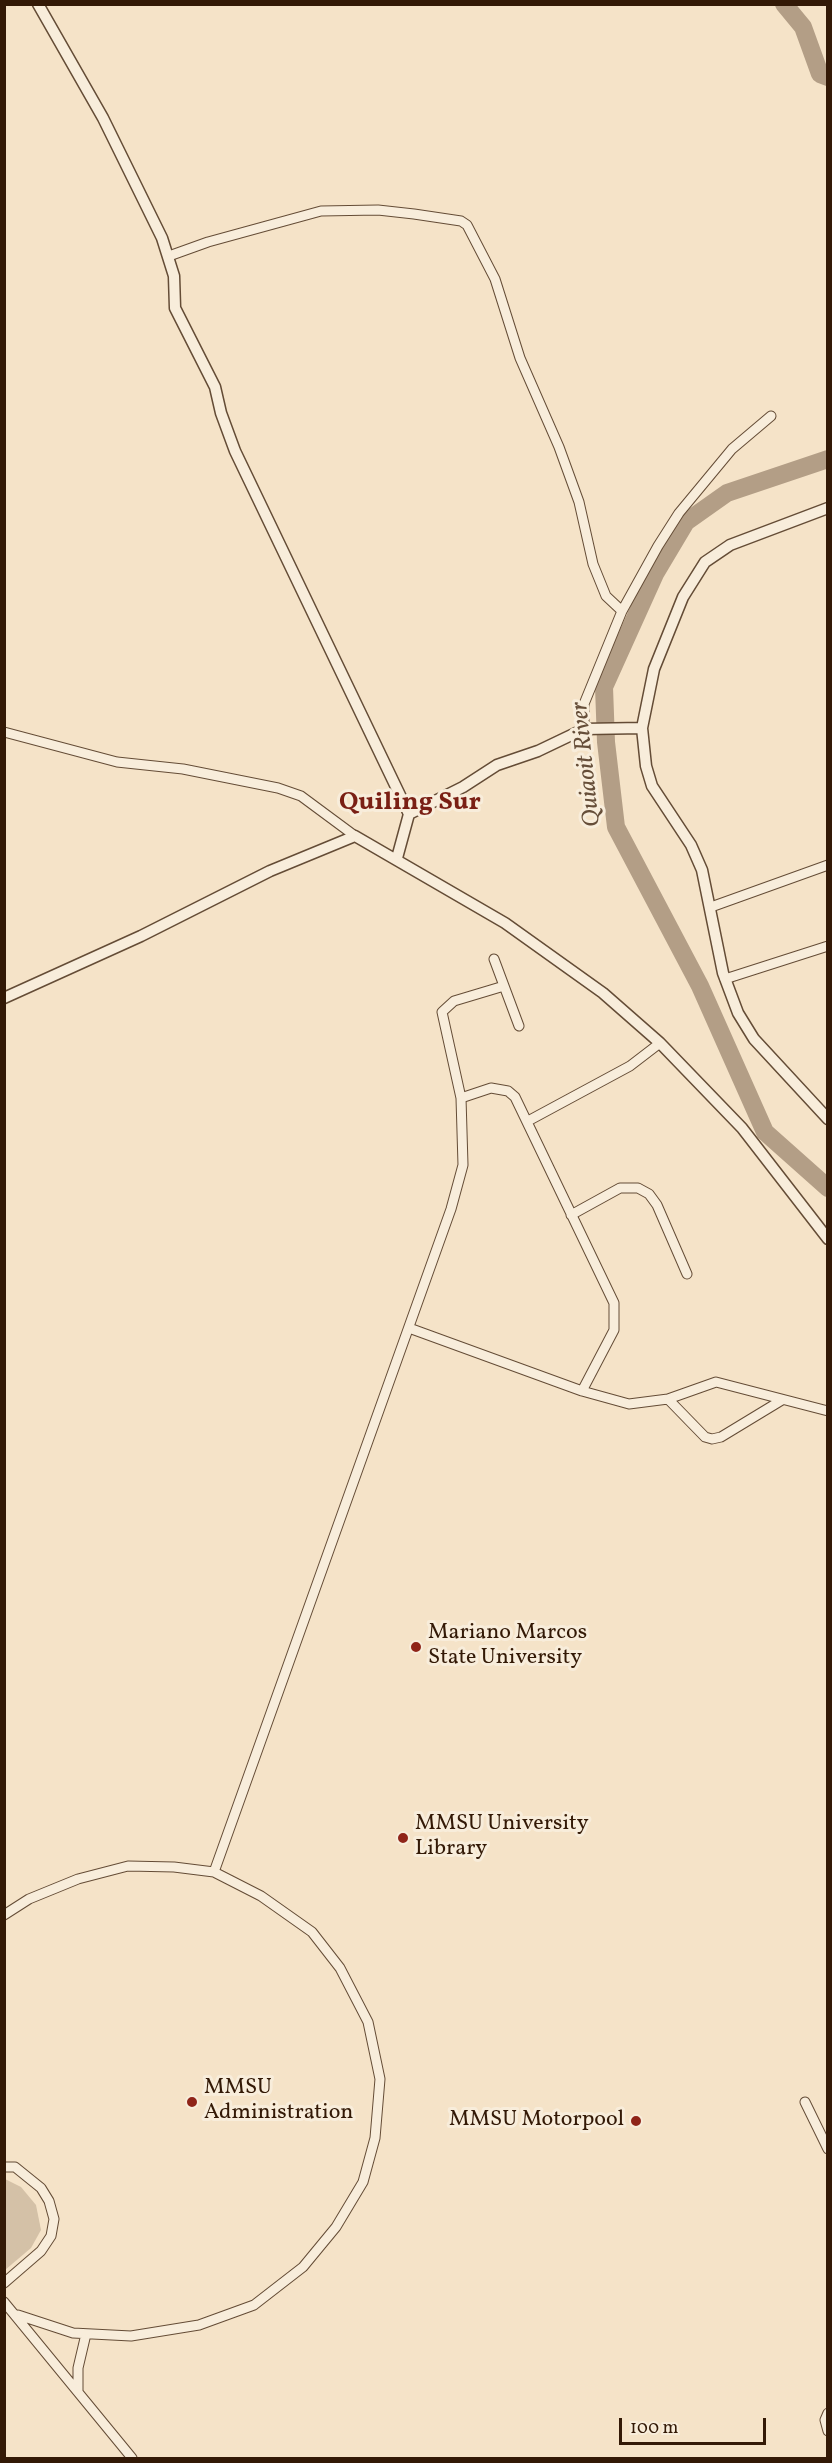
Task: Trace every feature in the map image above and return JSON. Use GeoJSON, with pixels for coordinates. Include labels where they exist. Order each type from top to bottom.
{"type":"FeatureCollection","features":[{"type":"Feature","properties":{"kind":"street"},"geometry":{"type":"LineString","coordinates":[[38,4],[104,118],[169,256],[174,276],[175,309],[215,387],[221,413],[235,451],[409,814],[397,858]]}},
{"type":"Feature","properties":{"kind":"street"},"geometry":{"type":"LineString","coordinates":[[169,256],[227,236],[321,211],[378,210],[461,221],[467,225],[495,279],[520,358],[563,458],[579,502],[592,564],[606,596],[622,611]]}},
{"type":"Feature","properties":{"kind":"street"},"geometry":{"type":"LineString","coordinates":[[584,729],[584,704],[622,611],[679,513],[732,449],[771,416]]}},
{"type":"Feature","properties":{"kind":"street"},"geometry":{"type":"LineString","coordinates":[[828,508],[730,545],[705,562],[683,597],[654,669],[638,727],[652,786],[691,844],[702,870],[725,979],[745,1027],[828,1119]]}},
{"type":"Feature","properties":{"kind":"street"},"geometry":{"type":"LineString","coordinates":[[409,814],[463,788],[497,765],[538,751],[584,729],[638,727]]}},
{"type":"Feature","properties":{"kind":"street"},"geometry":{"type":"LineString","coordinates":[[4,732],[117,762],[183,769],[278,788],[301,796],[355,836],[397,858],[505,923],[603,993],[660,1043],[742,1128],[828,1239]]}},
{"type":"Feature","properties":{"kind":"street"},"geometry":{"type":"LineString","coordinates":[[4,998],[141,936],[270,872],[355,836]]}},
{"type":"Feature","properties":{"kind":"street"},"geometry":{"type":"LineString","coordinates":[[711,907],[828,865]]}},
{"type":"Feature","properties":{"kind":"street"},"geometry":{"type":"LineString","coordinates":[[725,979],[828,946]]}},
{"type":"Feature","properties":{"kind":"street"},"geometry":{"type":"LineString","coordinates":[[494,959],[519,1026]]}},
{"type":"Feature","properties":{"kind":"street"},"geometry":{"type":"LineString","coordinates":[[214,1872],[451,1209],[463,1165],[461,1098],[442,1012],[454,1001],[504,986]]}},
{"type":"Feature","properties":{"kind":"street"},"geometry":{"type":"LineString","coordinates":[[528,1121],[630,1065],[660,1043]]}},
{"type":"Feature","properties":{"kind":"street"},"geometry":{"type":"LineString","coordinates":[[461,1098],[491,1088],[500,1088],[512,1093],[528,1121],[614,1303],[614,1330],[582,1391]]}},
{"type":"Feature","properties":{"kind":"street"},"geometry":{"type":"LineString","coordinates":[[571,1215],[620,1188],[638,1188],[649,1194],[657,1205],[687,1274]]}},
{"type":"Feature","properties":{"kind":"street"},"geometry":{"type":"LineString","coordinates":[[409,1328],[582,1391],[629,1404],[668,1399],[716,1382],[748,1388],[828,1412]]}},
{"type":"Feature","properties":{"kind":"street"},"geometry":{"type":"LineString","coordinates":[[668,1399],[705,1437],[712,1439],[721,1437],[782,1400]]}},
{"type":"Feature","properties":{"kind":"street"},"geometry":{"type":"LineString","coordinates":[[4,1915],[29,1899],[78,1879],[128,1866],[214,1872],[261,1896],[312,1932],[340,1968],[368,2022],[380,2079],[375,2138],[363,2182],[336,2227],[303,2267],[254,2305],[188,2327],[131,2336],[73,2332],[18,2315]]}},
{"type":"Feature","properties":{"kind":"street"},"geometry":{"type":"LineString","coordinates":[[805,2102],[828,2149]]}},
{"type":"Feature","properties":{"kind":"street"},"geometry":{"type":"LineString","coordinates":[[4,2167],[15,2167],[41,2188],[49,2201],[54,2219],[51,2236],[41,2251],[4,2283]]}},
{"type":"Feature","properties":{"kind":"street"},"geometry":{"type":"LineString","coordinates":[[4,2302],[18,2315],[132,2458]]}},
{"type":"Feature","properties":{"kind":"street"},"geometry":{"type":"LineString","coordinates":[[78,2391],[78,2367],[86,2334]]}},
{"type":"Feature","properties":{"kind":"street"},"geometry":{"type":"LineString","coordinates":[[828,2413],[825,2420],[828,2431]]}},
{"type":"Feature","properties":{"kind":"shaded area"},"geometry":{"type":"Polygon","coordinates":[[[5,2179],[21,2187],[36,2205],[41,2230],[31,2248],[5,2270],[5,2179]]]}},
{"type":"Feature","properties":{"kind":"waterway","name":"Quiaoit River"},"geometry":{"type":"LineString","coordinates":[[784,4],[803,27],[820,74],[828,77]]}},
{"type":"Feature","properties":{"kind":"waterway","name":"Quiaoit River"},"geometry":{"type":"LineString","coordinates":[[828,459],[727,493],[686,522],[655,574],[604,687],[606,742],[616,827],[700,986],[765,1132],[828,1188]]}},
{"type":"Feature","properties":{"kind":"place","name":"Mariano Marcos State University"},"geometry":{"type":"Point","coordinates":[416,1647]}},
{"type":"Feature","properties":{"kind":"place","name":"MMSU University Library"},"geometry":{"type":"Point","coordinates":[403,1838]}},
{"type":"Feature","properties":{"kind":"place","name":"MMSU Administration"},"geometry":{"type":"Point","coordinates":[192,2102]}},
{"type":"Feature","properties":{"kind":"place","name":"MMSU Motorpool"},"geometry":{"type":"Point","coordinates":[636,2121]}},
{"type":"Feature","properties":{"kind":"district","name":"Quiling Sur"},"geometry":{"type":"Point","coordinates":[410,804]}}]}
